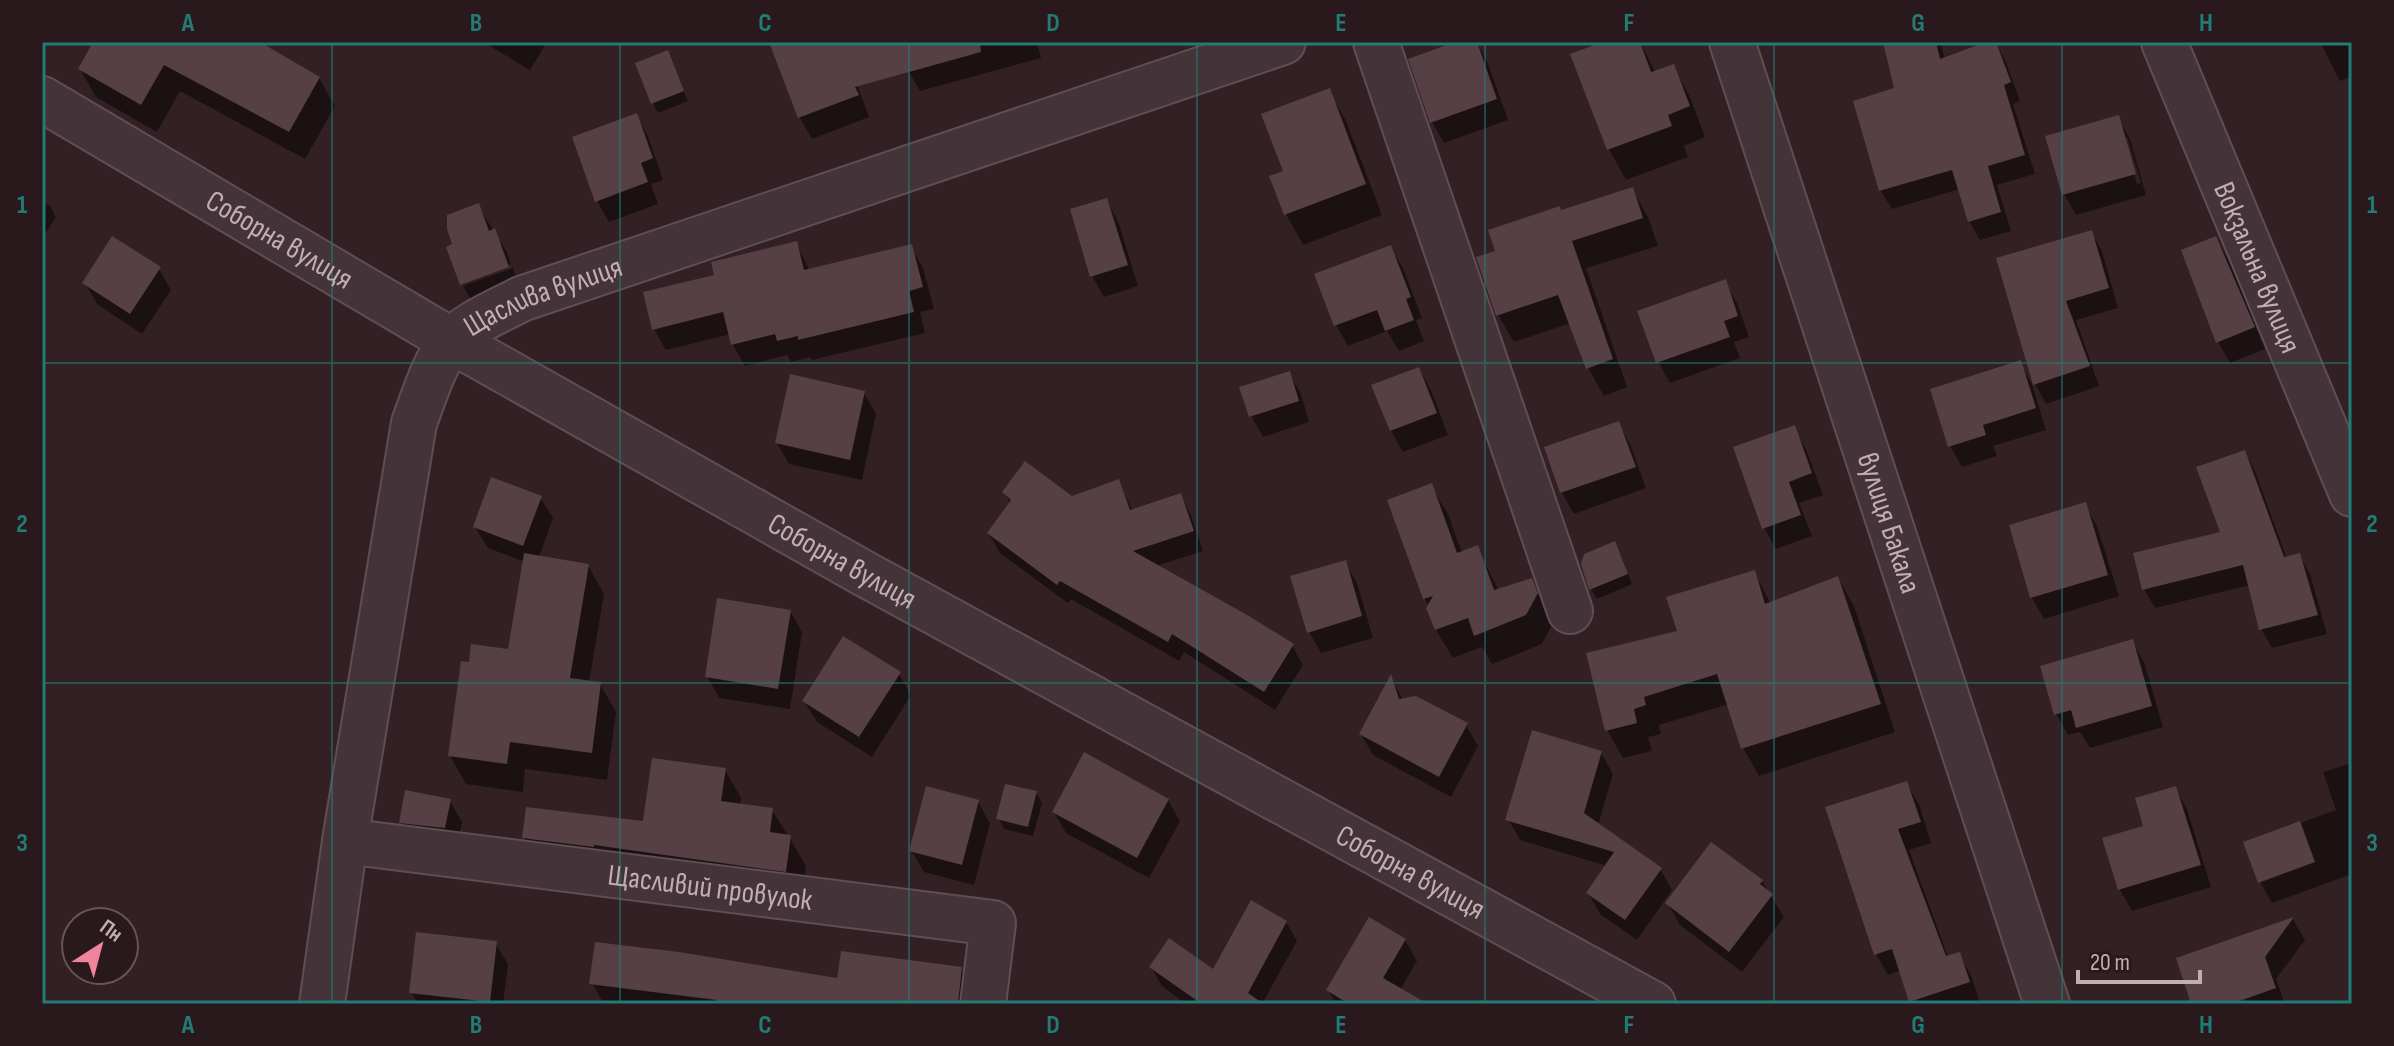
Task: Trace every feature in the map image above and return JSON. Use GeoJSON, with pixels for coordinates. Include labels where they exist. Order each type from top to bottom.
{"type":"FeatureCollection","features":[{"type":"Feature","properties":{"kind":"street","name":"Щаслива вулиця"},"geometry":{"type":"LineString","coordinates":[[322,1004],[345,841],[414,423],[429,382],[452,341],[521,299],[1283,42]]}},
{"type":"Feature","properties":{"kind":"street"},"geometry":{"type":"LineString","coordinates":[[1376,42],[1570,611]]}},
{"type":"Feature","properties":{"kind":"street","name":"вулиця Бакала"},"geometry":{"type":"LineString","coordinates":[[1732,42],[2047,1004]]}},
{"type":"Feature","properties":{"kind":"street","name":"Вокзальна вулиця"},"geometry":{"type":"LineString","coordinates":[[2164,42],[2352,494]]}},
{"type":"Feature","properties":{"kind":"street","name":"Соборна вулиця"},"geometry":{"type":"LineString","coordinates":[[42,99],[452,341],[865,574],[1653,1004]]}},
{"type":"Feature","properties":{"kind":"street","name":"Щасливий провулок"},"geometry":{"type":"LineString","coordinates":[[345,841],[993,923],[983,1004]]}},
{"type":"Feature","properties":{"kind":"building"},"geometry":{"type":"Polygon","coordinates":[[[93,42],[260,42],[320,77],[289,132],[164,65],[141,105],[78,69],[93,42]]]}},
{"type":"Feature","properties":{"kind":"building"},"geometry":{"type":"Polygon","coordinates":[[[769,42],[980,42],[981,52],[855,87],[859,95],[798,118],[769,42]]]}},
{"type":"Feature","properties":{"kind":"building"},"geometry":{"type":"Polygon","coordinates":[[[1455,42],[1477,42],[1497,99],[1430,123],[1408,59],[1455,42]]]}},
{"type":"Feature","properties":{"kind":"building"},"geometry":{"type":"Polygon","coordinates":[[[1603,42],[1640,42],[1651,72],[1674,64],[1690,106],[1668,115],[1672,126],[1607,150],[1570,54],[1603,42]]]}},
{"type":"Feature","properties":{"kind":"building"},"geometry":{"type":"Polygon","coordinates":[[[1883,42],[1936,42],[1940,59],[1986,42],[1996,42],[2011,82],[2004,85],[2025,155],[1988,166],[2001,212],[1968,222],[1952,170],[1879,191],[1853,101],[1894,88],[1883,42]]]}},
{"type":"Feature","properties":{"kind":"building"},"geometry":{"type":"Polygon","coordinates":[[[668,50],[684,91],[651,104],[635,63],[668,50]]]}},
{"type":"Feature","properties":{"kind":"building"},"geometry":{"type":"Polygon","coordinates":[[[1330,88],[1366,184],[1284,215],[1269,176],[1283,171],[1261,114],[1330,88]]]}},
{"type":"Feature","properties":{"kind":"building"},"geometry":{"type":"Polygon","coordinates":[[[637,113],[653,158],[641,163],[648,182],[595,202],[572,137],[637,113]]]}},
{"type":"Feature","properties":{"kind":"building"},"geometry":{"type":"Polygon","coordinates":[[[2119,115],[2136,174],[2062,195],[2045,136],[2119,115]]]}},
{"type":"Feature","properties":{"kind":"building"},"geometry":{"type":"Polygon","coordinates":[[[1633,187],[1643,218],[1572,241],[1613,359],[1586,369],[1558,295],[1496,316],[1476,257],[1495,251],[1488,230],[1560,206],[1561,210],[1633,187]]]}},
{"type":"Feature","properties":{"kind":"building"},"geometry":{"type":"Polygon","coordinates":[[[1107,198],[1128,265],[1090,277],[1070,209],[1107,198]]]}},
{"type":"Feature","properties":{"kind":"building"},"geometry":{"type":"Polygon","coordinates":[[[479,203],[489,231],[495,228],[509,267],[460,285],[446,247],[452,244],[447,215],[479,203]]]}},
{"type":"Feature","properties":{"kind":"building"},"geometry":{"type":"Polygon","coordinates":[[[2092,230],[2109,288],[2066,301],[2090,366],[2033,385],[1996,258],[2092,230]]]}},
{"type":"Feature","properties":{"kind":"building"},"geometry":{"type":"Polygon","coordinates":[[[112,236],[161,267],[130,314],[82,283],[112,236]]]}},
{"type":"Feature","properties":{"kind":"building"},"geometry":{"type":"Polygon","coordinates":[[[2216,236],[2255,327],[2216,343],[2181,250],[2216,236]]]}},
{"type":"Feature","properties":{"kind":"building"},"geometry":{"type":"Polygon","coordinates":[[[797,241],[804,270],[912,244],[923,287],[909,291],[914,312],[798,340],[798,336],[777,341],[775,334],[731,345],[723,312],[652,330],[643,292],[714,275],[711,262],[797,241]]]}},
{"type":"Feature","properties":{"kind":"building"},"geometry":{"type":"Polygon","coordinates":[[[1391,245],[1411,297],[1406,299],[1414,320],[1385,331],[1377,310],[1334,326],[1314,274],[1391,245]]]}},
{"type":"Feature","properties":{"kind":"building"},"geometry":{"type":"Polygon","coordinates":[[[1726,279],[1738,316],[1724,321],[1730,337],[1656,363],[1637,311],[1726,279]]]}},
{"type":"Feature","properties":{"kind":"building"},"geometry":{"type":"Polygon","coordinates":[[[2021,360],[2036,408],[1983,425],[1986,435],[1948,447],[1930,389],[2021,360]]]}},
{"type":"Feature","properties":{"kind":"building"},"geometry":{"type":"Polygon","coordinates":[[[1419,367],[1437,413],[1390,431],[1371,385],[1419,367]]]}},
{"type":"Feature","properties":{"kind":"building"},"geometry":{"type":"Polygon","coordinates":[[[1290,371],[1299,401],[1249,417],[1239,387],[1290,371]]]}},
{"type":"Feature","properties":{"kind":"building"},"geometry":{"type":"Polygon","coordinates":[[[790,374],[865,391],[850,460],[775,443],[790,374]]]}},
{"type":"Feature","properties":{"kind":"building"},"geometry":{"type":"Polygon","coordinates":[[[1619,421],[1636,467],[1560,493],[1544,447],[1619,421]]]}},
{"type":"Feature","properties":{"kind":"building"},"geometry":{"type":"Polygon","coordinates":[[[1795,425],[1812,473],[1789,482],[1801,515],[1762,529],[1733,447],[1795,425]]]}},
{"type":"Feature","properties":{"kind":"building"},"geometry":{"type":"Polygon","coordinates":[[[2245,450],[2284,557],[2300,553],[2318,615],[2259,630],[2243,565],[2142,590],[2133,553],[2220,532],[2196,467],[2245,450]]]}},
{"type":"Feature","properties":{"kind":"building"},"geometry":{"type":"Polygon","coordinates":[[[1025,461],[1072,496],[1119,479],[1130,510],[1181,493],[1194,531],[1133,551],[1294,644],[1264,692],[1172,634],[1168,642],[1060,581],[1057,585],[987,533],[1011,500],[1002,492],[1025,461]]]}},
{"type":"Feature","properties":{"kind":"building"},"geometry":{"type":"Polygon","coordinates":[[[491,477],[542,496],[523,546],[473,527],[491,477]]]}},
{"type":"Feature","properties":{"kind":"building"},"geometry":{"type":"Polygon","coordinates":[[[1432,483],[1457,553],[1478,545],[1494,590],[1532,578],[1538,593],[1526,615],[1474,636],[1468,618],[1435,630],[1426,608],[1433,596],[1423,599],[1387,500],[1432,483]]]}},
{"type":"Feature","properties":{"kind":"building"},"geometry":{"type":"Polygon","coordinates":[[[2086,502],[2108,575],[2030,598],[2009,525],[2086,502]]]}},
{"type":"Feature","properties":{"kind":"building"},"geometry":{"type":"Polygon","coordinates":[[[1615,541],[1628,574],[1589,590],[1581,564],[1584,554],[1615,541]]]}},
{"type":"Feature","properties":{"kind":"building"},"geometry":{"type":"Polygon","coordinates":[[[524,553],[589,564],[570,678],[601,682],[592,753],[510,742],[507,764],[448,756],[461,661],[469,662],[471,644],[508,649],[524,553]]]}},
{"type":"Feature","properties":{"kind":"building"},"geometry":{"type":"Polygon","coordinates":[[[1346,560],[1362,616],[1307,633],[1290,576],[1346,560]]]}},
{"type":"Feature","properties":{"kind":"building"},"geometry":{"type":"Polygon","coordinates":[[[1755,570],[1765,604],[1838,576],[1881,704],[1741,749],[1717,674],[1644,697],[1646,705],[1634,709],[1637,723],[1605,731],[1586,653],[1677,631],[1666,597],[1755,570]]]}},
{"type":"Feature","properties":{"kind":"building"},"geometry":{"type":"Polygon","coordinates":[[[717,598],[791,610],[778,689],[705,677],[717,598]]]}},
{"type":"Feature","properties":{"kind":"building"},"geometry":{"type":"Polygon","coordinates":[[[843,636],[901,672],[859,737],[802,701],[843,636]]]}},
{"type":"Feature","properties":{"kind":"building"},"geometry":{"type":"Polygon","coordinates":[[[2133,639],[2152,706],[2076,728],[2071,710],[2054,715],[2040,666],[2133,639]]]}},
{"type":"Feature","properties":{"kind":"building"},"geometry":{"type":"Polygon","coordinates":[[[1391,674],[1399,699],[1416,696],[1468,723],[1439,777],[1359,734],[1391,674]]]}},
{"type":"Feature","properties":{"kind":"building"},"geometry":{"type":"Polygon","coordinates":[[[1532,730],[1602,751],[1584,813],[1662,868],[1625,920],[1586,893],[1614,852],[1505,820],[1532,730]]]}},
{"type":"Feature","properties":{"kind":"building"},"geometry":{"type":"Polygon","coordinates":[[[1084,752],[1169,799],[1137,858],[1052,812],[1084,752]]]}},
{"type":"Feature","properties":{"kind":"building"},"geometry":{"type":"Polygon","coordinates":[[[652,758],[726,768],[721,801],[773,808],[770,832],[791,835],[786,872],[522,838],[526,807],[643,821],[652,758]]]}},
{"type":"Feature","properties":{"kind":"building"},"geometry":{"type":"Polygon","coordinates":[[[1907,781],[1921,822],[1898,829],[1946,956],[1960,952],[1970,982],[1909,1002],[1892,949],[1874,955],[1825,807],[1907,781]]]}},
{"type":"Feature","properties":{"kind":"building"},"geometry":{"type":"Polygon","coordinates":[[[1005,784],[1037,791],[1028,827],[996,819],[1005,784]]]}},
{"type":"Feature","properties":{"kind":"building"},"geometry":{"type":"Polygon","coordinates":[[[926,786],[979,800],[962,865],[909,851],[926,786]]]}},
{"type":"Feature","properties":{"kind":"building"},"geometry":{"type":"Polygon","coordinates":[[[2176,786],[2201,865],[2118,890],[2102,838],[2143,826],[2135,798],[2176,786]]]}},
{"type":"Feature","properties":{"kind":"building"},"geometry":{"type":"Polygon","coordinates":[[[405,790],[451,799],[445,828],[399,823],[405,790]]]}},
{"type":"Feature","properties":{"kind":"building"},"geometry":{"type":"Polygon","coordinates":[[[2300,821],[2315,862],[2258,883],[2243,842],[2300,821]]]}},
{"type":"Feature","properties":{"kind":"building"},"geometry":{"type":"Polygon","coordinates":[[[1711,842],[1763,880],[1760,884],[1773,894],[1729,952],[1665,903],[1711,842]]]}},
{"type":"Feature","properties":{"kind":"building"},"geometry":{"type":"Polygon","coordinates":[[[1251,900],[1287,921],[1248,993],[1264,1004],[1194,1004],[1196,1000],[1149,967],[1169,938],[1213,969],[1251,900]]]}},
{"type":"Feature","properties":{"kind":"building"},"geometry":{"type":"Polygon","coordinates":[[[1369,917],[1406,939],[1383,978],[1428,1004],[1349,1004],[1326,990],[1369,917]]]}},
{"type":"Feature","properties":{"kind":"building"},"geometry":{"type":"Polygon","coordinates":[[[2294,917],[2265,957],[2276,988],[2231,1004],[2191,1004],[2176,958],[2294,917]]]}},
{"type":"Feature","properties":{"kind":"building"},"geometry":{"type":"Polygon","coordinates":[[[416,932],[497,941],[490,1002],[409,993],[416,932]]]}},
{"type":"Feature","properties":{"kind":"building"},"geometry":{"type":"Polygon","coordinates":[[[595,942],[679,952],[837,978],[841,951],[962,967],[958,1004],[717,1004],[717,1000],[589,984],[595,942]]]}}]}
